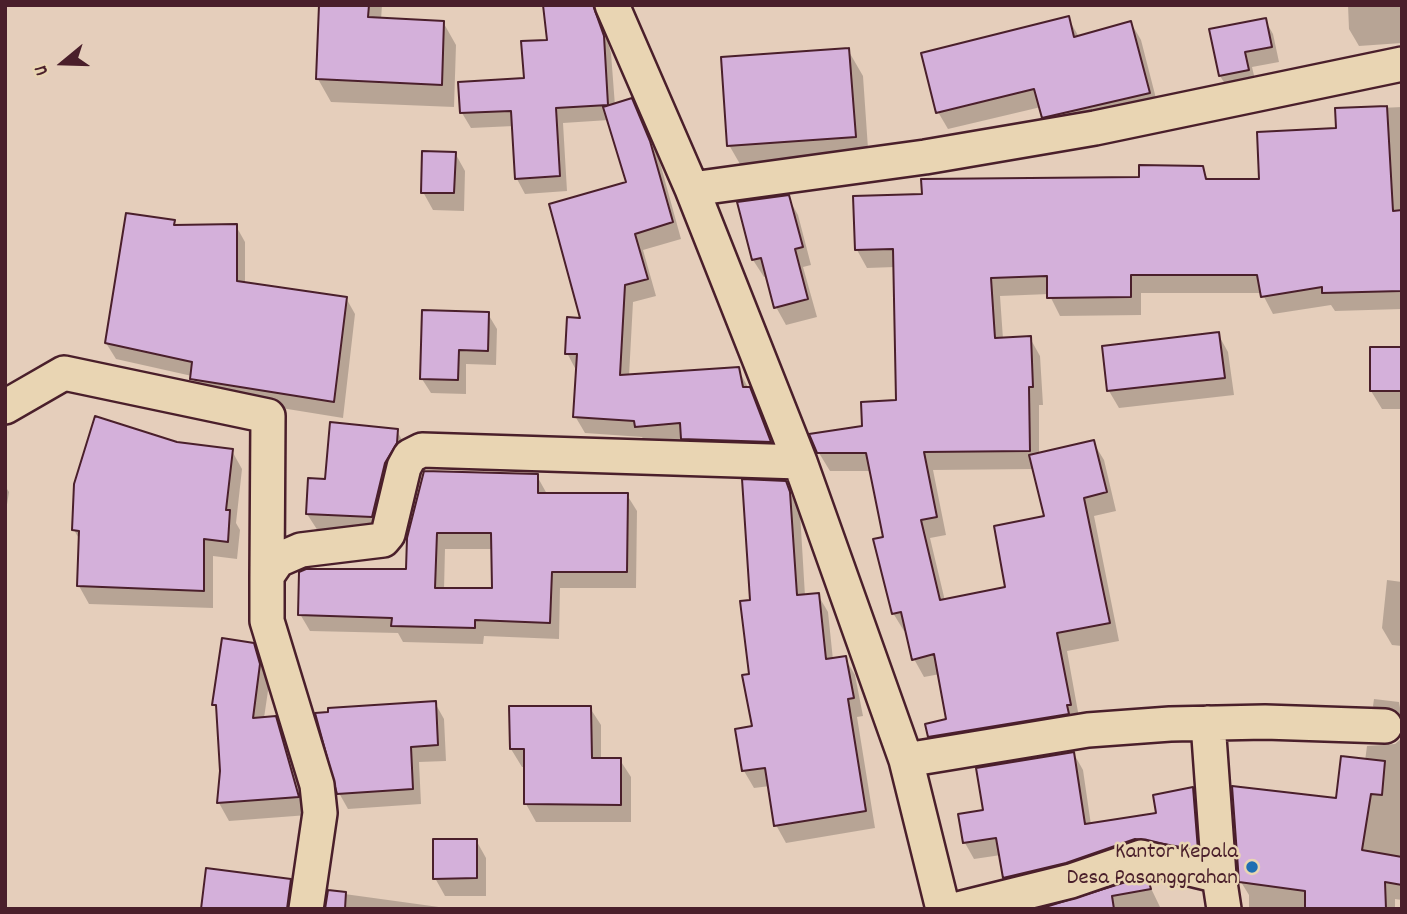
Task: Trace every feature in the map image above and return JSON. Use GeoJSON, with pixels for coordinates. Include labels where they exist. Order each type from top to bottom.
{"type":"FeatureCollection","features":[{"type":"Feature","properties":{"kind":"street"},"geometry":{"type":"LineString","coordinates":[[612,5],[692,189],[800,462],[906,760],[943,909]]}},
{"type":"Feature","properties":{"kind":"street"},"geometry":{"type":"LineString","coordinates":[[692,189],[925,157],[1095,128],[1402,64]]}},
{"type":"Feature","properties":{"kind":"street"},"geometry":{"type":"LineString","coordinates":[[5,407],[64,373],[268,416],[267,621],[317,785],[319,822],[306,909]]}},
{"type":"Feature","properties":{"kind":"street"},"geometry":{"type":"LineString","coordinates":[[267,576],[278,560],[301,550],[383,540],[388,534],[404,467],[410,456],[422,450],[800,462]]}},
{"type":"Feature","properties":{"kind":"street"},"geometry":{"type":"LineString","coordinates":[[906,760],[1088,730],[1208,723],[1385,726]]}},
{"type":"Feature","properties":{"kind":"street"},"geometry":{"type":"LineString","coordinates":[[1208,723],[1219,876],[1224,909]]}},
{"type":"Feature","properties":{"kind":"street"},"geometry":{"type":"LineString","coordinates":[[958,909],[1071,881],[1141,857],[1219,876]]}},
{"type":"Feature","properties":{"kind":"building"},"geometry":{"type":"Polygon","coordinates":[[[319,5],[369,5],[368,17],[444,21],[442,85],[316,79],[319,5]]]}},
{"type":"Feature","properties":{"kind":"building"},"geometry":{"type":"Polygon","coordinates":[[[543,5],[593,5],[604,36],[608,105],[556,108],[560,176],[515,179],[511,111],[460,113],[458,82],[524,78],[521,41],[547,40],[543,5]]]}},
{"type":"Feature","properties":{"kind":"building"},"geometry":{"type":"Polygon","coordinates":[[[1069,16],[1074,37],[1131,21],[1150,93],[1042,118],[1034,89],[936,113],[921,53],[1069,16]]]}},
{"type":"Feature","properties":{"kind":"building"},"geometry":{"type":"Polygon","coordinates":[[[1266,18],[1272,47],[1245,52],[1249,70],[1219,76],[1209,29],[1266,18]]]}},
{"type":"Feature","properties":{"kind":"building"},"geometry":{"type":"Polygon","coordinates":[[[849,48],[856,137],[727,146],[721,57],[849,48]]]}},
{"type":"Feature","properties":{"kind":"building"},"geometry":{"type":"Polygon","coordinates":[[[632,98],[650,141],[673,222],[635,234],[648,279],[625,285],[620,375],[739,367],[743,387],[750,387],[771,442],[681,439],[680,423],[635,427],[634,421],[573,417],[577,354],[565,354],[567,317],[580,318],[549,204],[626,182],[603,107],[632,98]]]}},
{"type":"Feature","properties":{"kind":"building"},"geometry":{"type":"Polygon","coordinates":[[[1387,106],[1393,211],[1402,210],[1402,291],[1322,293],[1322,287],[1261,297],[1257,275],[1131,275],[1131,297],[1047,298],[1047,276],[991,278],[995,338],[1031,336],[1033,387],[1029,387],[1030,451],[924,452],[937,517],[921,520],[940,600],[1005,587],[994,526],[1044,516],[1029,455],[1094,440],[1107,492],[1084,498],[1110,623],[1057,633],[1071,705],[1067,705],[1069,714],[928,737],[925,724],[946,719],[934,654],[912,660],[901,612],[892,614],[873,539],[883,537],[866,453],[817,453],[809,434],[862,426],[861,402],[896,400],[893,249],[855,250],[853,196],[922,194],[921,179],[1139,177],[1139,165],[1203,166],[1206,179],[1259,179],[1257,132],[1336,128],[1335,108],[1387,106]]]}},
{"type":"Feature","properties":{"kind":"building"},"geometry":{"type":"Polygon","coordinates":[[[422,151],[456,152],[454,193],[421,193],[422,151]]]}},
{"type":"Feature","properties":{"kind":"building"},"geometry":{"type":"Polygon","coordinates":[[[789,195],[803,247],[795,249],[808,299],[774,308],[761,258],[752,260],[737,202],[789,195]]]}},
{"type":"Feature","properties":{"kind":"building"},"geometry":{"type":"Polygon","coordinates":[[[126,213],[175,220],[174,225],[237,224],[237,281],[347,297],[334,402],[190,379],[192,362],[105,343],[126,213]]]}},
{"type":"Feature","properties":{"kind":"building"},"geometry":{"type":"Polygon","coordinates":[[[422,310],[489,312],[488,351],[459,350],[458,380],[420,379],[422,310]]]}},
{"type":"Feature","properties":{"kind":"building"},"geometry":{"type":"Polygon","coordinates":[[[1219,332],[1225,378],[1107,391],[1102,346],[1219,332]]]}},
{"type":"Feature","properties":{"kind":"building"},"geometry":{"type":"Polygon","coordinates":[[[1370,347],[1402,347],[1402,391],[1370,391],[1370,347]]]}},
{"type":"Feature","properties":{"kind":"building"},"geometry":{"type":"Polygon","coordinates":[[[95,416],[177,442],[233,449],[226,510],[230,510],[228,542],[204,539],[204,591],[77,586],[79,531],[72,530],[74,484],[95,416]]]}},
{"type":"Feature","properties":{"kind":"building"},"geometry":{"type":"Polygon","coordinates":[[[330,422],[398,429],[397,443],[385,463],[372,517],[306,514],[308,478],[325,479],[330,422]]]}},
{"type":"Feature","properties":{"kind":"building"},"geometry":{"type":"Polygon","coordinates":[[[424,471],[538,474],[538,493],[628,493],[627,572],[552,572],[550,623],[475,620],[475,628],[391,626],[392,618],[298,615],[299,572],[306,569],[406,569],[407,538],[424,471]],[[437,533],[435,588],[492,588],[491,533],[437,533]]]}},
{"type":"Feature","properties":{"kind":"building"},"geometry":{"type":"Polygon","coordinates":[[[742,479],[786,481],[790,492],[797,595],[819,593],[826,659],[846,656],[854,698],[848,699],[866,811],[774,826],[765,768],[742,771],[735,729],[752,726],[742,675],[749,674],[740,601],[750,600],[742,479]]]}},
{"type":"Feature","properties":{"kind":"building"},"geometry":{"type":"Polygon","coordinates":[[[222,638],[254,643],[260,664],[253,718],[276,716],[299,797],[217,803],[220,771],[216,705],[212,705],[222,638]]]}},
{"type":"Feature","properties":{"kind":"building"},"geometry":{"type":"Polygon","coordinates":[[[436,701],[438,745],[411,747],[413,789],[337,794],[315,713],[328,712],[328,708],[436,701]]]}},
{"type":"Feature","properties":{"kind":"building"},"geometry":{"type":"Polygon","coordinates":[[[509,706],[591,706],[592,758],[621,758],[621,805],[524,804],[524,749],[510,749],[509,706]]]}},
{"type":"Feature","properties":{"kind":"building"},"geometry":{"type":"Polygon","coordinates":[[[1074,752],[1085,824],[1156,813],[1153,795],[1193,787],[1198,850],[1135,839],[1066,863],[1003,878],[996,838],[963,843],[958,814],[983,810],[976,768],[1074,752]]]}},
{"type":"Feature","properties":{"kind":"building"},"geometry":{"type":"Polygon","coordinates":[[[1341,756],[1385,761],[1382,795],[1371,794],[1362,850],[1402,857],[1402,885],[1385,882],[1386,909],[1305,909],[1305,891],[1239,882],[1232,786],[1336,798],[1341,756]]]}},
{"type":"Feature","properties":{"kind":"building"},"geometry":{"type":"Polygon","coordinates":[[[433,839],[477,839],[477,878],[433,879],[433,839]]]}},
{"type":"Feature","properties":{"kind":"building"},"geometry":{"type":"Polygon","coordinates":[[[206,868],[291,879],[287,909],[201,909],[206,868]]]}},
{"type":"Feature","properties":{"kind":"building"},"geometry":{"type":"Polygon","coordinates":[[[1142,877],[1148,879],[1151,889],[1112,896],[1114,909],[1039,909],[1142,877]]]}},
{"type":"Feature","properties":{"kind":"building"},"geometry":{"type":"Polygon","coordinates":[[[328,890],[346,892],[345,909],[325,909],[328,890]]]}},
{"type":"Feature","properties":{"kind":"place","name":"Kantor Kepala Desa Pasanggrahan"},"geometry":{"type":"Point","coordinates":[1252,867]}}]}
